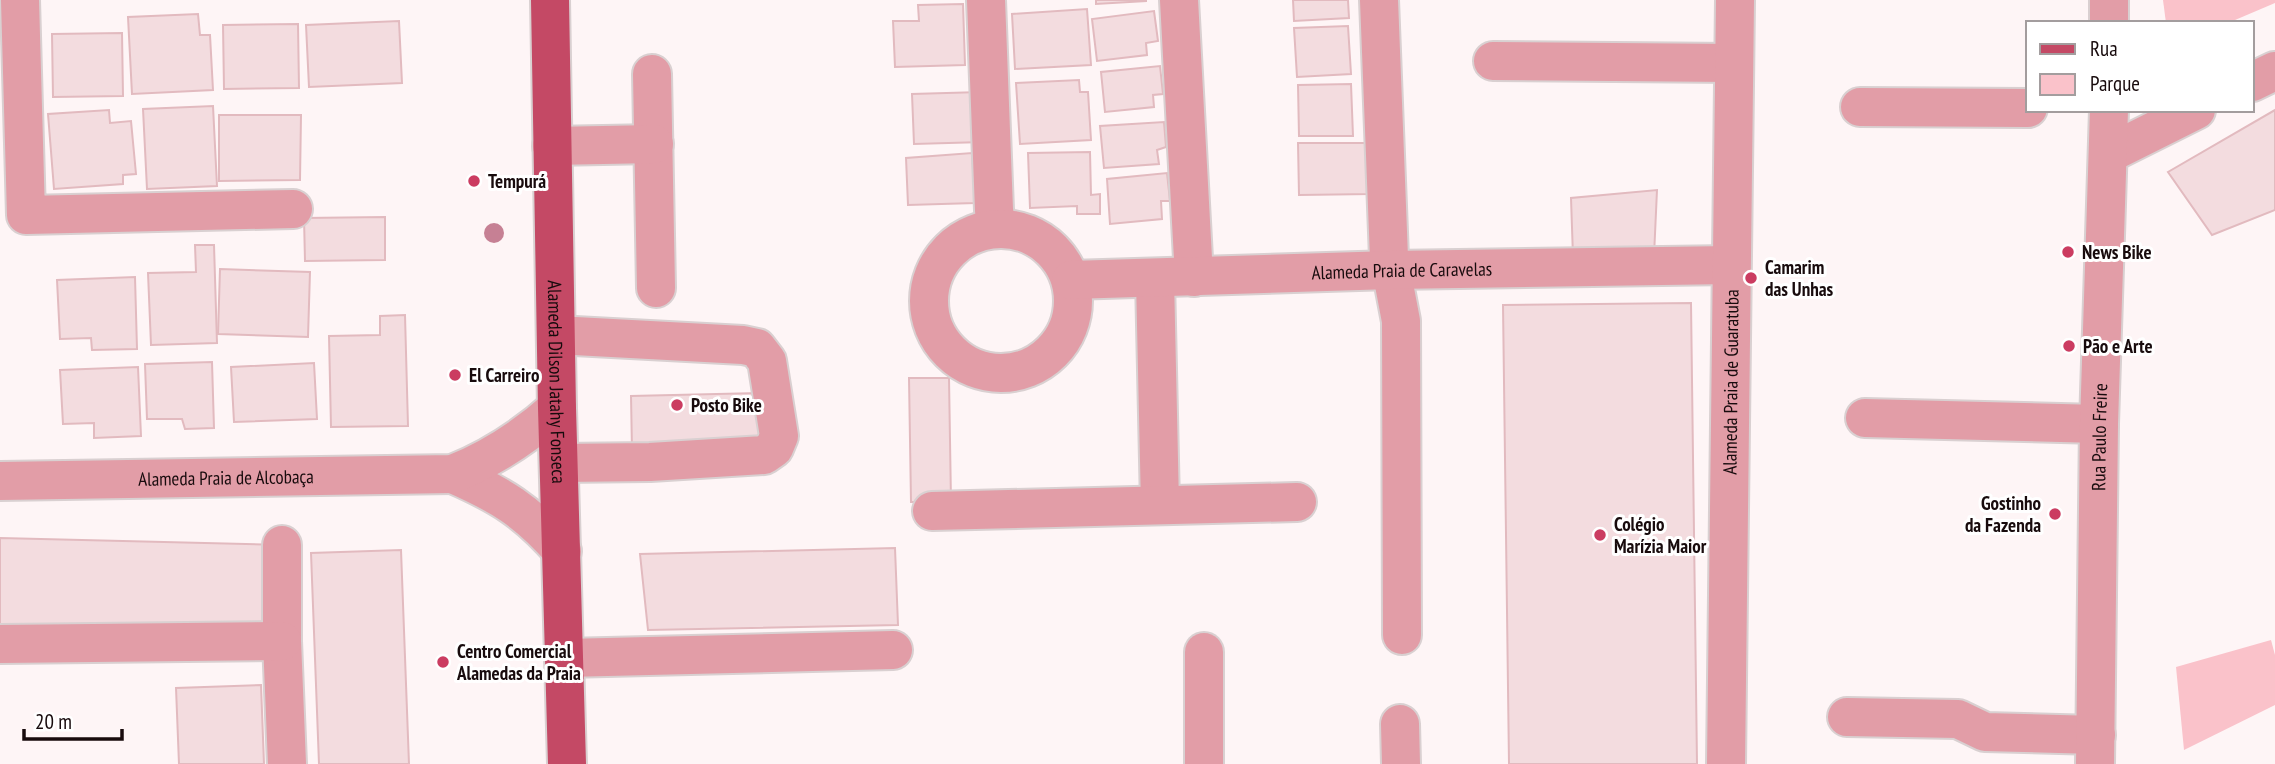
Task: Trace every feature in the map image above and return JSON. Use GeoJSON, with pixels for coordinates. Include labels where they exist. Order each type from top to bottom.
{"type":"FeatureCollection","features":[{"type":"Feature","properties":{"kind":"main road","name":"Alameda Dilson Jatahy Fonseca"},"geometry":{"type":"LineString","coordinates":[[544,8],[552,146],[567,764]]}},
{"type":"Feature","properties":{"kind":"street"},"geometry":{"type":"LineString","coordinates":[[20,0],[26,215],[293,209]]}},
{"type":"Feature","properties":{"kind":"street"},"geometry":{"type":"LineString","coordinates":[[986,0],[997,229]]}},
{"type":"Feature","properties":{"kind":"street"},"geometry":{"type":"LineString","coordinates":[[1179,0],[1194,277]]}},
{"type":"Feature","properties":{"kind":"street"},"geometry":{"type":"LineString","coordinates":[[1379,0],[1390,264],[1401,321],[1402,635]]}},
{"type":"Feature","properties":{"kind":"street","name":"Alameda Praia de Guaratuba"},"geometry":{"type":"LineString","coordinates":[[1726,764],[1735,0]]}},
{"type":"Feature","properties":{"kind":"street"},"geometry":{"type":"LineString","coordinates":[[2109,0],[2109,21]]}},
{"type":"Feature","properties":{"kind":"street"},"geometry":{"type":"LineString","coordinates":[[1493,61],[1734,63]]}},
{"type":"Feature","properties":{"kind":"street"},"geometry":{"type":"LineString","coordinates":[[2254,81],[2275,71]]}},
{"type":"Feature","properties":{"kind":"street"},"geometry":{"type":"LineString","coordinates":[[652,74],[656,288]]}},
{"type":"Feature","properties":{"kind":"street"},"geometry":{"type":"LineString","coordinates":[[1860,107],[2026,108]]}},
{"type":"Feature","properties":{"kind":"street","name":"Rua Paulo Freire"},"geometry":{"type":"LineString","coordinates":[[2095,750],[2099,424],[2109,112]]}},
{"type":"Feature","properties":{"kind":"street"},"geometry":{"type":"LineString","coordinates":[[2108,154],[2192,112]]}},
{"type":"Feature","properties":{"kind":"street"},"geometry":{"type":"LineString","coordinates":[[552,146],[654,144]]}},
{"type":"Feature","properties":{"kind":"street"},"geometry":{"type":"LineString","coordinates":[[997,229],[1021,231],[1043,242],[1060,259],[1071,280],[1074,304],[1069,328],[1057,348],[1038,363],[1016,372],[992,373],[969,366],[949,353],[935,333],[928,310],[929,286],[938,264],[953,246],[974,233],[997,229]]}},
{"type":"Feature","properties":{"kind":"street","name":"Alameda Praia de Caravelas"},"geometry":{"type":"LineString","coordinates":[[1071,280],[1155,279],[1390,264],[1731,265]]}},
{"type":"Feature","properties":{"kind":"street"},"geometry":{"type":"LineString","coordinates":[[1155,279],[1160,505]]}},
{"type":"Feature","properties":{"kind":"street"},"geometry":{"type":"LineString","coordinates":[[556,335],[757,348],[767,361],[779,436],[774,448],[764,455],[650,462],[559,463]]}},
{"type":"Feature","properties":{"kind":"street","name":"Alameda Praia de Alcobaça"},"geometry":{"type":"LineString","coordinates":[[0,481],[453,474],[481,463],[511,446],[557,408]]}},
{"type":"Feature","properties":{"kind":"street"},"geometry":{"type":"LineString","coordinates":[[1865,418],[2099,424]]}},
{"type":"Feature","properties":{"kind":"street","name":"Alameda Praia de Alcobaça"},"geometry":{"type":"LineString","coordinates":[[453,474],[516,506],[539,524],[562,551]]}},
{"type":"Feature","properties":{"kind":"street"},"geometry":{"type":"LineString","coordinates":[[932,511],[1297,502]]}},
{"type":"Feature","properties":{"kind":"street"},"geometry":{"type":"LineString","coordinates":[[282,545],[282,641],[287,764]]}},
{"type":"Feature","properties":{"kind":"street"},"geometry":{"type":"LineString","coordinates":[[0,644],[282,641]]}},
{"type":"Feature","properties":{"kind":"street"},"geometry":{"type":"LineString","coordinates":[[565,659],[893,650]]}},
{"type":"Feature","properties":{"kind":"street"},"geometry":{"type":"LineString","coordinates":[[1204,652],[1204,764]]}},
{"type":"Feature","properties":{"kind":"street"},"geometry":{"type":"LineString","coordinates":[[1847,717],[1958,719],[1985,732],[2095,750]]}},
{"type":"Feature","properties":{"kind":"street"},"geometry":{"type":"LineString","coordinates":[[1400,724],[1401,764]]}},
{"type":"Feature","properties":{"kind":"green space"},"geometry":{"type":"Polygon","coordinates":[[[2163,0],[2275,0],[2275,3],[2233,21],[2166,21],[2163,0]]]}},
{"type":"Feature","properties":{"kind":"green space"},"geometry":{"type":"Polygon","coordinates":[[[2271,640],[2275,655],[2275,705],[2184,750],[2176,667],[2271,640]]]}},
{"type":"Feature","properties":{"kind":"building"},"geometry":{"type":"Polygon","coordinates":[[[1096,0],[1146,0],[1146,1],[1096,4],[1096,0]]]}},
{"type":"Feature","properties":{"kind":"building"},"geometry":{"type":"Polygon","coordinates":[[[1293,0],[1348,0],[1349,18],[1294,21],[1293,0]]]}},
{"type":"Feature","properties":{"kind":"building"},"geometry":{"type":"Polygon","coordinates":[[[963,4],[965,65],[895,67],[893,21],[919,21],[918,5],[963,4]]]}},
{"type":"Feature","properties":{"kind":"building"},"geometry":{"type":"Polygon","coordinates":[[[1087,9],[1091,65],[1015,69],[1012,14],[1087,9]]]}},
{"type":"Feature","properties":{"kind":"building"},"geometry":{"type":"Polygon","coordinates":[[[1154,11],[1158,41],[1146,43],[1147,55],[1097,61],[1092,19],[1154,11]]]}},
{"type":"Feature","properties":{"kind":"building"},"geometry":{"type":"Polygon","coordinates":[[[198,14],[200,35],[210,35],[213,90],[132,94],[128,17],[198,14]]]}},
{"type":"Feature","properties":{"kind":"building"},"geometry":{"type":"Polygon","coordinates":[[[399,21],[402,83],[309,87],[306,25],[399,21]]]}},
{"type":"Feature","properties":{"kind":"building"},"geometry":{"type":"Polygon","coordinates":[[[298,24],[299,88],[224,89],[223,25],[298,24]]]}},
{"type":"Feature","properties":{"kind":"building"},"geometry":{"type":"Polygon","coordinates":[[[1348,26],[1351,74],[1297,77],[1294,28],[1348,26]]]}},
{"type":"Feature","properties":{"kind":"building"},"geometry":{"type":"Polygon","coordinates":[[[122,33],[123,96],[53,97],[52,34],[122,33]]]}},
{"type":"Feature","properties":{"kind":"building"},"geometry":{"type":"Polygon","coordinates":[[[1160,66],[1163,94],[1153,95],[1154,107],[1105,112],[1101,72],[1160,66]]]}},
{"type":"Feature","properties":{"kind":"building"},"geometry":{"type":"Polygon","coordinates":[[[1079,80],[1080,92],[1088,92],[1091,140],[1020,144],[1016,83],[1079,80]]]}},
{"type":"Feature","properties":{"kind":"building"},"geometry":{"type":"Polygon","coordinates":[[[1351,84],[1353,136],[1299,136],[1298,85],[1351,84]]]}},
{"type":"Feature","properties":{"kind":"building"},"geometry":{"type":"Polygon","coordinates":[[[981,92],[983,142],[914,144],[912,94],[981,92]]]}},
{"type":"Feature","properties":{"kind":"building"},"geometry":{"type":"Polygon","coordinates":[[[213,106],[217,186],[147,189],[143,109],[213,106]]]}},
{"type":"Feature","properties":{"kind":"building"},"geometry":{"type":"Polygon","coordinates":[[[109,110],[110,123],[131,121],[136,174],[123,175],[123,184],[54,189],[48,114],[109,110]]]}},
{"type":"Feature","properties":{"kind":"building"},"geometry":{"type":"Polygon","coordinates":[[[2275,110],[2275,210],[2212,235],[2168,172],[2275,110]]]}},
{"type":"Feature","properties":{"kind":"building"},"geometry":{"type":"Polygon","coordinates":[[[219,115],[301,115],[300,180],[219,181],[219,115]]]}},
{"type":"Feature","properties":{"kind":"building"},"geometry":{"type":"Polygon","coordinates":[[[1164,122],[1166,147],[1157,150],[1159,164],[1104,168],[1100,126],[1164,122]]]}},
{"type":"Feature","properties":{"kind":"building"},"geometry":{"type":"Polygon","coordinates":[[[1298,143],[1370,143],[1371,194],[1299,195],[1298,143]]]}},
{"type":"Feature","properties":{"kind":"building"},"geometry":{"type":"Polygon","coordinates":[[[1090,152],[1091,195],[1100,194],[1100,214],[1077,214],[1077,206],[1030,208],[1028,153],[1090,152]]]}},
{"type":"Feature","properties":{"kind":"building"},"geometry":{"type":"Polygon","coordinates":[[[972,153],[975,203],[908,205],[906,158],[972,153]]]}},
{"type":"Feature","properties":{"kind":"building"},"geometry":{"type":"Polygon","coordinates":[[[1167,173],[1170,201],[1161,201],[1162,219],[1110,224],[1107,179],[1167,173]]]}},
{"type":"Feature","properties":{"kind":"building"},"geometry":{"type":"Polygon","coordinates":[[[1657,190],[1654,256],[1573,257],[1571,198],[1657,190]]]}},
{"type":"Feature","properties":{"kind":"building"},"geometry":{"type":"Polygon","coordinates":[[[385,217],[385,260],[305,261],[304,218],[385,217]]]}},
{"type":"Feature","properties":{"kind":"building"},"geometry":{"type":"Polygon","coordinates":[[[195,245],[214,245],[217,343],[151,345],[148,273],[196,272],[195,245]]]}},
{"type":"Feature","properties":{"kind":"building"},"geometry":{"type":"Polygon","coordinates":[[[220,269],[310,272],[308,337],[218,334],[220,269]]]}},
{"type":"Feature","properties":{"kind":"building"},"geometry":{"type":"Polygon","coordinates":[[[135,277],[137,349],[92,350],[91,338],[60,339],[57,280],[135,277]]]}},
{"type":"Feature","properties":{"kind":"building","name":"Colégio Marízia Maior"},"geometry":{"type":"Polygon","coordinates":[[[1691,303],[1697,764],[1509,764],[1503,305],[1691,303]]]}},
{"type":"Feature","properties":{"kind":"building"},"geometry":{"type":"Polygon","coordinates":[[[405,315],[408,426],[331,427],[329,336],[380,335],[380,316],[405,315]]]}},
{"type":"Feature","properties":{"kind":"building"},"geometry":{"type":"Polygon","coordinates":[[[212,362],[214,428],[185,429],[182,419],[147,419],[145,364],[212,362]]]}},
{"type":"Feature","properties":{"kind":"building"},"geometry":{"type":"Polygon","coordinates":[[[314,363],[317,419],[234,422],[231,367],[314,363]]]}},
{"type":"Feature","properties":{"kind":"building"},"geometry":{"type":"Polygon","coordinates":[[[138,367],[141,436],[94,438],[94,423],[63,424],[60,370],[138,367]]]}},
{"type":"Feature","properties":{"kind":"building"},"geometry":{"type":"Polygon","coordinates":[[[909,378],[949,378],[951,502],[911,502],[909,378]]]}},
{"type":"Feature","properties":{"kind":"building"},"geometry":{"type":"Polygon","coordinates":[[[759,393],[760,448],[632,450],[631,396],[759,393]]]}},
{"type":"Feature","properties":{"kind":"building"},"geometry":{"type":"Polygon","coordinates":[[[0,538],[282,545],[282,641],[0,644],[0,538]]]}},
{"type":"Feature","properties":{"kind":"building"},"geometry":{"type":"Polygon","coordinates":[[[895,548],[898,625],[648,630],[640,554],[895,548]]]}},
{"type":"Feature","properties":{"kind":"building"},"geometry":{"type":"Polygon","coordinates":[[[401,550],[409,764],[319,764],[311,553],[401,550]]]}},
{"type":"Feature","properties":{"kind":"building"},"geometry":{"type":"Polygon","coordinates":[[[261,685],[264,764],[179,764],[176,688],[261,685]]]}},
{"type":"Feature","properties":{"kind":"place","name":"Tempurá"},"geometry":{"type":"Point","coordinates":[474,181]}},
{"type":"Feature","properties":{"kind":"place","name":"News Bike"},"geometry":{"type":"Point","coordinates":[2068,252]}},
{"type":"Feature","properties":{"kind":"place","name":"Camarim das Unhas"},"geometry":{"type":"Point","coordinates":[1751,278]}},
{"type":"Feature","properties":{"kind":"place","name":"Pão e Arte"},"geometry":{"type":"Point","coordinates":[2069,346]}},
{"type":"Feature","properties":{"kind":"place","name":"El Carreiro"},"geometry":{"type":"Point","coordinates":[455,375]}},
{"type":"Feature","properties":{"kind":"place","name":"Posto Bike"},"geometry":{"type":"Point","coordinates":[677,405]}},
{"type":"Feature","properties":{"kind":"place","name":"Gostinho da Fazenda"},"geometry":{"type":"Point","coordinates":[2055,514]}},
{"type":"Feature","properties":{"kind":"place","name":"Colégio Marízia Maior"},"geometry":{"type":"Point","coordinates":[1600,535]}},
{"type":"Feature","properties":{"kind":"place","name":"Centro Comercial Alamedas da Praia"},"geometry":{"type":"Point","coordinates":[443,662]}}]}
